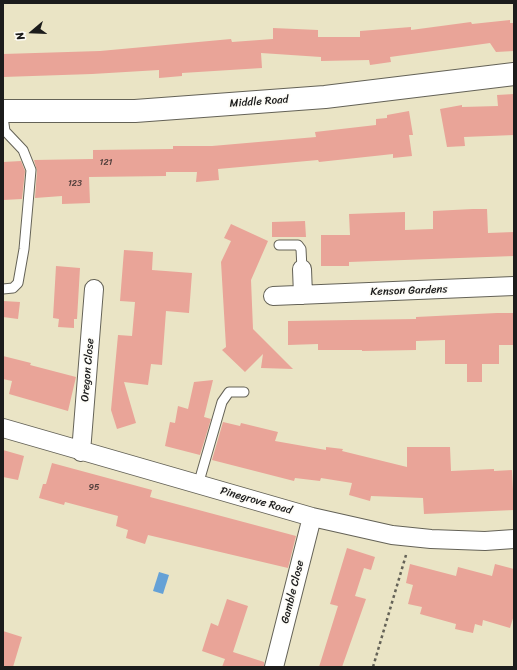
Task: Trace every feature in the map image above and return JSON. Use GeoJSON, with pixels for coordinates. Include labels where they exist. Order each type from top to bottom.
{"type":"FeatureCollection","features":[{"type":"Feature","properties":{"kind":"street","name":"Middle Road"},"geometry":{"type":"LineString","coordinates":[[3,111],[135,111],[309,98],[514,74]]}},
{"type":"Feature","properties":{"kind":"street"},"geometry":{"type":"LineString","coordinates":[[302,269],[303,295]]}},
{"type":"Feature","properties":{"kind":"street","name":"Kenson Gardens"},"geometry":{"type":"LineString","coordinates":[[273,296],[514,286]]}},
{"type":"Feature","properties":{"kind":"street","name":"Oregon Close"},"geometry":{"type":"LineString","coordinates":[[81,452],[94,289]]}},
{"type":"Feature","properties":{"kind":"street","name":"Pinegrove Road"},"geometry":{"type":"LineString","coordinates":[[3,428],[81,452],[312,517],[392,535],[485,541],[514,539]]}},
{"type":"Feature","properties":{"kind":"street","name":"Gamble Close"},"geometry":{"type":"LineString","coordinates":[[274,667],[312,517]]}},
{"type":"Feature","properties":{"kind":"lane"},"geometry":{"type":"LineString","coordinates":[[3,117],[5,131],[23,150],[31,170],[24,249],[20,275],[18,283],[13,288],[3,290]]}},
{"type":"Feature","properties":{"kind":"lane"},"geometry":{"type":"LineString","coordinates":[[279,245],[298,245],[301,249],[302,269]]}},
{"type":"Feature","properties":{"kind":"lane"},"geometry":{"type":"LineString","coordinates":[[198,485],[222,402],[229,392],[244,392]]}},
{"type":"Feature","properties":{"kind":"path"},"geometry":{"type":"LineString","coordinates":[[373,667],[411,537]]}},
{"type":"Feature","properties":{"kind":"water"},"geometry":{"type":"Polygon","coordinates":[[[159,572],[169,575],[163,594],[153,591],[159,572]]]}},
{"type":"Feature","properties":{"kind":"building"},"geometry":{"type":"Polygon","coordinates":[[[510,20],[510,23],[514,23],[514,51],[496,52],[490,43],[390,57],[391,62],[370,65],[369,60],[321,61],[321,57],[261,53],[262,68],[182,73],[182,76],[159,78],[159,70],[3,77],[3,54],[100,51],[231,39],[232,42],[273,39],[273,28],[318,30],[318,37],[360,37],[360,31],[411,27],[411,30],[471,22],[472,24],[510,20]]]}},
{"type":"Feature","properties":{"kind":"building"},"geometry":{"type":"Polygon","coordinates":[[[514,94],[514,135],[464,137],[465,146],[447,147],[440,109],[462,105],[462,107],[498,106],[497,95],[514,94]]]}},
{"type":"Feature","properties":{"kind":"building"},"geometry":{"type":"Polygon","coordinates":[[[409,111],[413,135],[409,135],[412,156],[393,158],[393,154],[319,162],[318,160],[218,169],[219,180],[196,182],[197,172],[166,172],[166,176],[89,177],[90,203],[62,204],[62,196],[35,198],[37,171],[34,160],[93,159],[93,150],[173,149],[173,146],[212,146],[316,137],[315,132],[376,125],[376,119],[387,118],[387,115],[409,111]]]}},
{"type":"Feature","properties":{"kind":"building"},"geometry":{"type":"Polygon","coordinates":[[[21,161],[25,171],[22,199],[3,200],[3,162],[21,161]]]}},
{"type":"Feature","properties":{"kind":"building"},"geometry":{"type":"Polygon","coordinates":[[[487,209],[488,233],[514,232],[514,256],[349,262],[349,266],[321,266],[321,235],[350,235],[349,214],[405,212],[405,230],[433,229],[433,211],[487,209]]]}},
{"type":"Feature","properties":{"kind":"building"},"geometry":{"type":"Polygon","coordinates":[[[305,221],[306,237],[272,237],[272,222],[305,221]]]}},
{"type":"Feature","properties":{"kind":"building"},"geometry":{"type":"Polygon","coordinates":[[[231,224],[268,241],[251,280],[253,329],[293,369],[261,368],[263,354],[245,372],[222,350],[226,347],[221,262],[231,241],[224,238],[231,224]]]}},
{"type":"Feature","properties":{"kind":"building"},"geometry":{"type":"Polygon","coordinates":[[[124,250],[153,252],[152,270],[192,273],[189,313],[166,311],[162,365],[151,364],[148,385],[124,382],[136,423],[117,429],[111,410],[118,335],[132,336],[135,302],[120,301],[124,250]]]}},
{"type":"Feature","properties":{"kind":"building"},"geometry":{"type":"Polygon","coordinates":[[[56,266],[80,268],[77,319],[74,319],[74,328],[58,327],[59,319],[53,318],[56,266]]]}},
{"type":"Feature","properties":{"kind":"building"},"geometry":{"type":"Polygon","coordinates":[[[3,301],[20,302],[18,319],[3,317],[3,301]]]}},
{"type":"Feature","properties":{"kind":"building"},"geometry":{"type":"Polygon","coordinates":[[[514,313],[513,345],[499,345],[499,364],[482,364],[482,382],[467,382],[467,364],[445,364],[445,340],[416,341],[416,350],[318,350],[318,344],[288,345],[288,321],[416,319],[416,317],[514,313]]]}},
{"type":"Feature","properties":{"kind":"building"},"geometry":{"type":"Polygon","coordinates":[[[3,356],[76,377],[68,411],[9,394],[12,381],[3,379],[3,356]]]}},
{"type":"Feature","properties":{"kind":"building"},"geometry":{"type":"Polygon","coordinates":[[[213,380],[204,417],[211,419],[200,455],[165,446],[170,422],[175,423],[178,406],[188,409],[194,382],[213,380]]]}},
{"type":"Feature","properties":{"kind":"building"},"geometry":{"type":"Polygon","coordinates":[[[223,422],[240,426],[241,423],[278,432],[275,441],[326,450],[326,447],[343,449],[342,451],[407,467],[407,447],[450,447],[451,471],[494,469],[494,471],[512,470],[514,510],[424,514],[423,498],[371,496],[370,501],[349,495],[352,483],[321,478],[320,481],[295,478],[294,481],[212,460],[223,422]]]}},
{"type":"Feature","properties":{"kind":"building"},"geometry":{"type":"Polygon","coordinates":[[[3,450],[24,456],[18,480],[3,477],[3,450]]]}},
{"type":"Feature","properties":{"kind":"building"},"geometry":{"type":"Polygon","coordinates":[[[52,463],[152,490],[150,497],[296,536],[288,568],[148,535],[145,544],[126,538],[128,530],[116,526],[118,516],[65,502],[64,505],[39,498],[43,484],[46,484],[52,463]]]}},
{"type":"Feature","properties":{"kind":"building"},"geometry":{"type":"Polygon","coordinates":[[[347,548],[375,557],[371,570],[364,568],[355,596],[366,599],[342,667],[319,667],[338,606],[330,604],[347,548]]]}},
{"type":"Feature","properties":{"kind":"building"},"geometry":{"type":"Polygon","coordinates":[[[410,564],[456,576],[458,567],[492,576],[495,564],[514,569],[514,615],[510,628],[483,620],[482,626],[475,624],[473,633],[455,629],[456,624],[420,614],[422,607],[408,604],[413,585],[406,583],[410,564]]]}},
{"type":"Feature","properties":{"kind":"building"},"geometry":{"type":"Polygon","coordinates":[[[227,599],[248,606],[233,652],[264,662],[264,667],[222,667],[225,659],[202,651],[211,623],[218,626],[227,599]]]}},
{"type":"Feature","properties":{"kind":"building"},"geometry":{"type":"Polygon","coordinates":[[[3,631],[22,637],[13,667],[3,667],[3,631]]]}}]}
